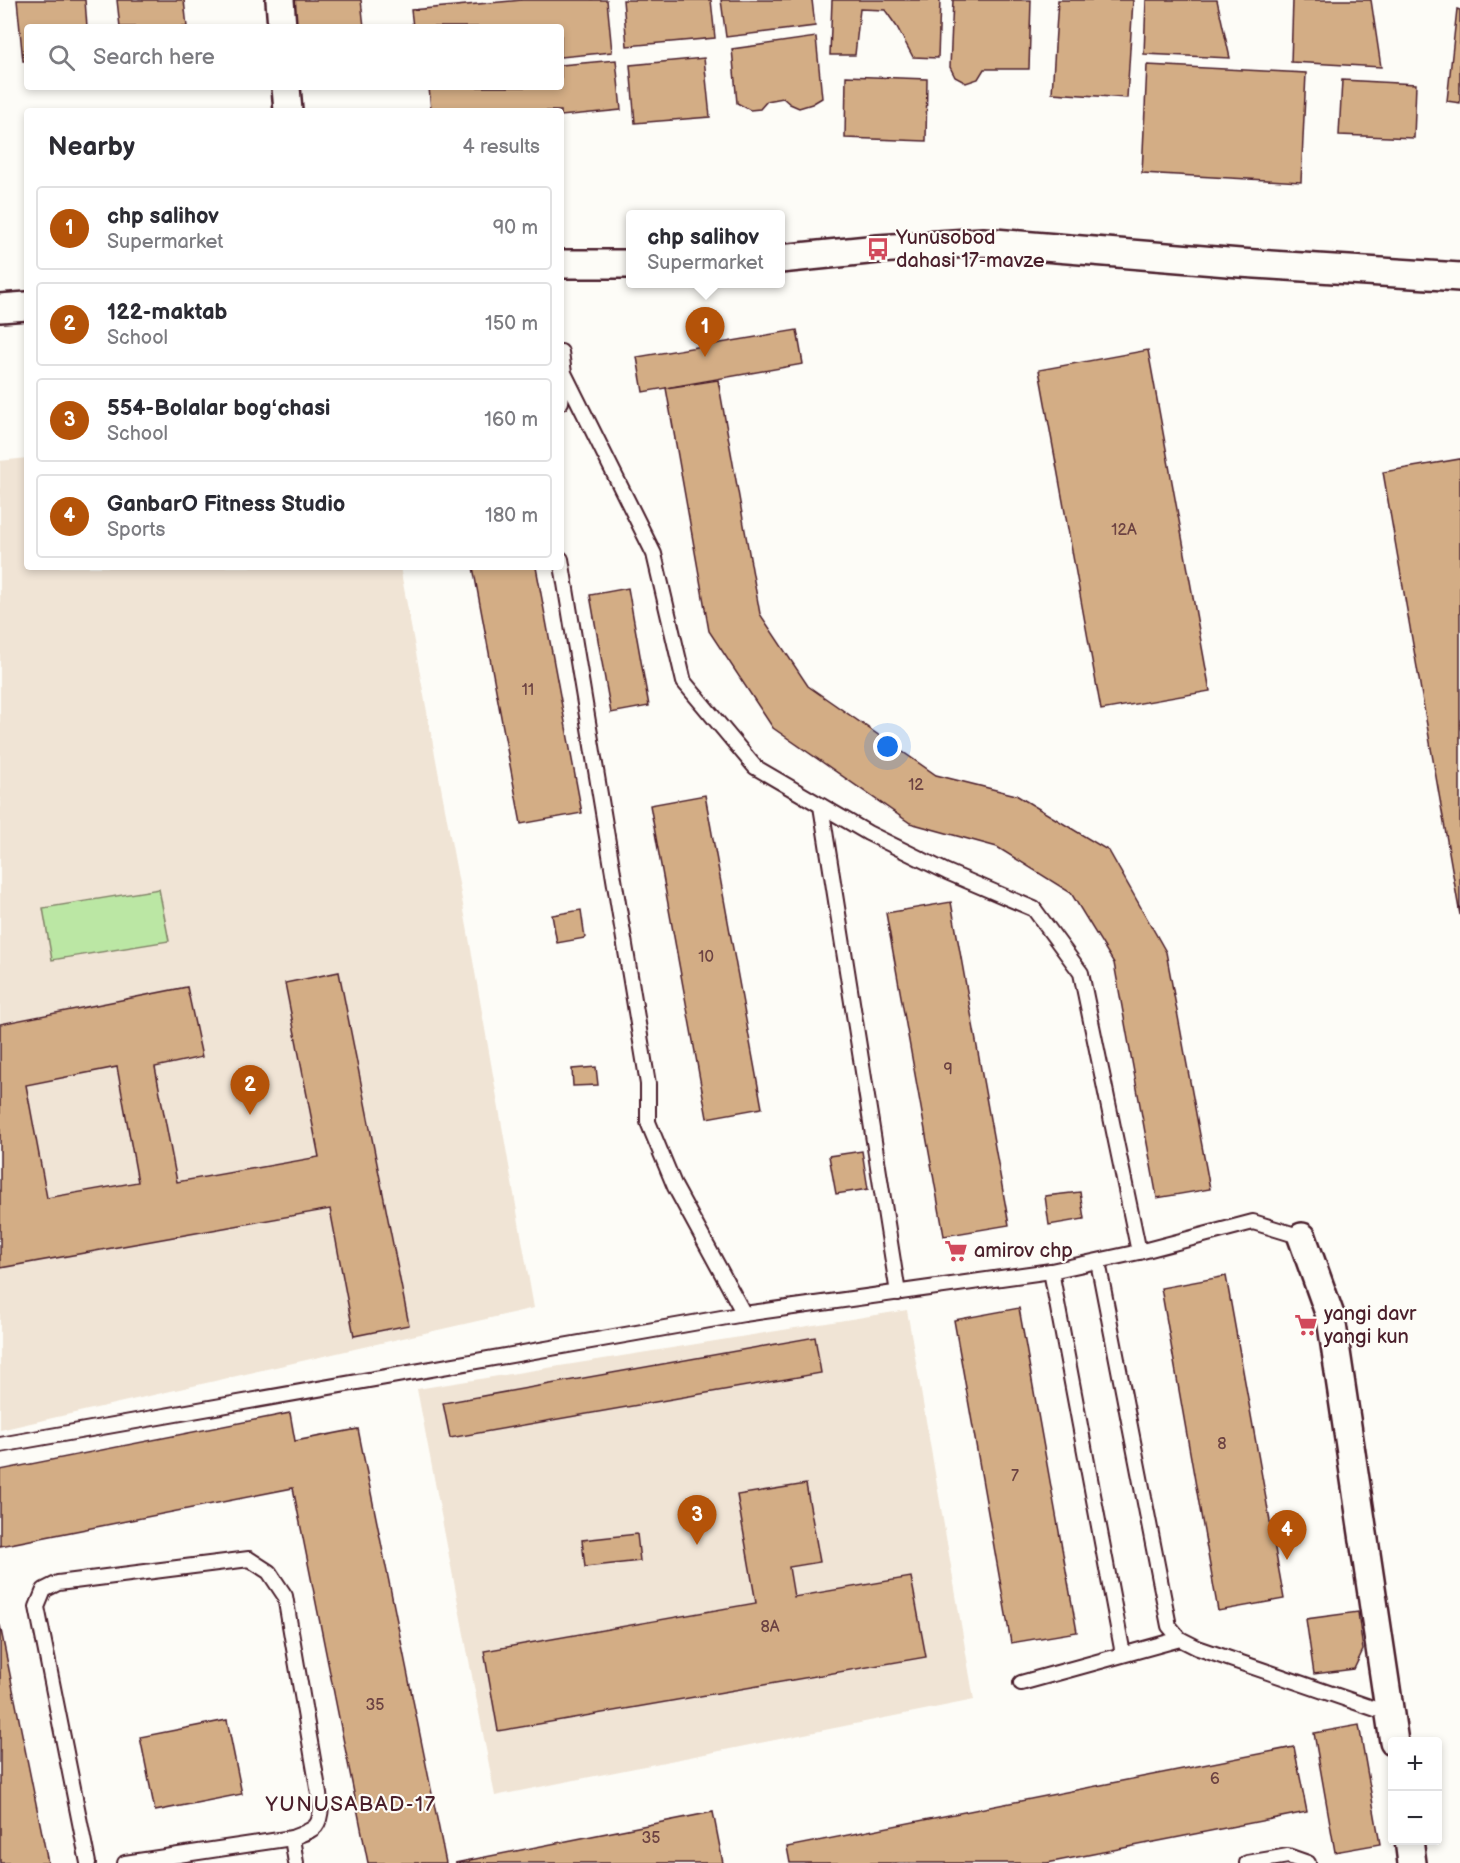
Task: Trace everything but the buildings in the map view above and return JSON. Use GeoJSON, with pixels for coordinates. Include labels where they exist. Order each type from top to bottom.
{"type":"FeatureCollection","features":[{"type":"Feature","properties":{"kind":"street"},"geometry":{"type":"LineString","coordinates":[[280,0],[282,24]]}},
{"type":"Feature","properties":{"kind":"street"},"geometry":{"type":"LineString","coordinates":[[286,90],[288,108]]}},
{"type":"Feature","properties":{"kind":"street"},"geometry":{"type":"LineString","coordinates":[[785,258],[983,242],[1240,263],[1460,277]]}},
{"type":"Feature","properties":{"kind":"street"},"geometry":{"type":"LineString","coordinates":[[564,264],[626,264]]}},
{"type":"Feature","properties":{"kind":"street"},"geometry":{"type":"LineString","coordinates":[[0,308],[24,306]]}},
{"type":"Feature","properties":{"kind":"street"},"geometry":{"type":"LineString","coordinates":[[1302,1237],[1331,1318],[1393,1737]]}},
{"type":"Feature","properties":{"kind":"street"},"geometry":{"type":"LineString","coordinates":[[1410,1845],[1412,1863]]}},
{"type":"Feature","properties":{"kind":"lane"},"geometry":{"type":"LineString","coordinates":[[564,372],[654,554],[684,682],[755,767],[868,833],[947,872],[1034,909],[1081,973],[1139,1252]]}},
{"type":"Feature","properties":{"kind":"lane"},"geometry":{"type":"LineString","coordinates":[[563,570],[648,1084],[648,1122],[675,1187],[744,1314]]}},
{"type":"Feature","properties":{"kind":"lane"},"geometry":{"type":"LineString","coordinates":[[821,806],[898,1293]]}},
{"type":"Feature","properties":{"kind":"lane"},"geometry":{"type":"LineString","coordinates":[[0,1445],[744,1314],[1051,1271],[1098,1262],[1253,1222],[1302,1237]]}},
{"type":"Feature","properties":{"kind":"lane"},"geometry":{"type":"LineString","coordinates":[[1098,1262],[1169,1626],[1180,1639],[1198,1648],[1390,1714]]}},
{"type":"Feature","properties":{"kind":"lane"},"geometry":{"type":"LineString","coordinates":[[1051,1271],[1123,1654]]}},
{"type":"Feature","properties":{"kind":"lane"},"geometry":{"type":"LineString","coordinates":[[88,1863],[37,1607],[44,1590],[58,1583],[249,1559],[269,1572],[285,1596],[321,1806],[320,1821],[312,1830],[292,1838],[125,1863]]}},
{"type":"Feature","properties":{"kind":"lane"},"geometry":{"type":"LineString","coordinates":[[1021,1683],[1180,1639]]}},
{"type":"Feature","properties":{"kind":"lane"},"geometry":{"type":"LineString","coordinates":[[292,1838],[296,1863]]}},
{"type":"Feature","properties":{"kind":"lane"},"geometry":{"type":"LineString","coordinates":[[1247,1863],[1288,1856],[1308,1863]]}},
{"type":"Feature","properties":{"kind":"shaded area"},"geometry":{"type":"Polygon","coordinates":[[[24,458],[24,570],[401,570],[466,921],[534,1308],[0,1430],[0,461],[24,458]]]}},
{"type":"Feature","properties":{"kind":"shaded area"},"geometry":{"type":"Polygon","coordinates":[[[907,1310],[974,1700],[495,1796],[417,1389],[907,1310]]]}},
{"type":"Feature","properties":{"kind":"green space"},"geometry":{"type":"Polygon","coordinates":[[[159,889],[169,941],[52,960],[43,908],[159,889]]]}},
{"type":"Feature","properties":{"kind":"place","name":"Yunusobod dahasi 17-mavze"},"geometry":{"type":"Point","coordinates":[878,249]}},
{"type":"Feature","properties":{"kind":"place","name":"chp salihov"},"geometry":{"type":"Point","coordinates":[705,357]}},
{"type":"Feature","properties":{"kind":"place","name":"122-maktab"},"geometry":{"type":"Point","coordinates":[250,1115]}},
{"type":"Feature","properties":{"kind":"place","name":"amirov chp"},"geometry":{"type":"Point","coordinates":[956,1251]}},
{"type":"Feature","properties":{"kind":"place","name":"yangi davr yangi kun"},"geometry":{"type":"Point","coordinates":[1306,1325]}},
{"type":"Feature","properties":{"kind":"place","name":"554-Bolalar bogʻchasi"},"geometry":{"type":"Point","coordinates":[697,1545]}},
{"type":"Feature","properties":{"kind":"place","name":"GanbarO Fitness Studio"},"geometry":{"type":"Point","coordinates":[1287,1560]}},
{"type":"Feature","properties":{"kind":"district","name":"YUNUSABAD-17"},"geometry":{"type":"Point","coordinates":[351,1804]}}]}
